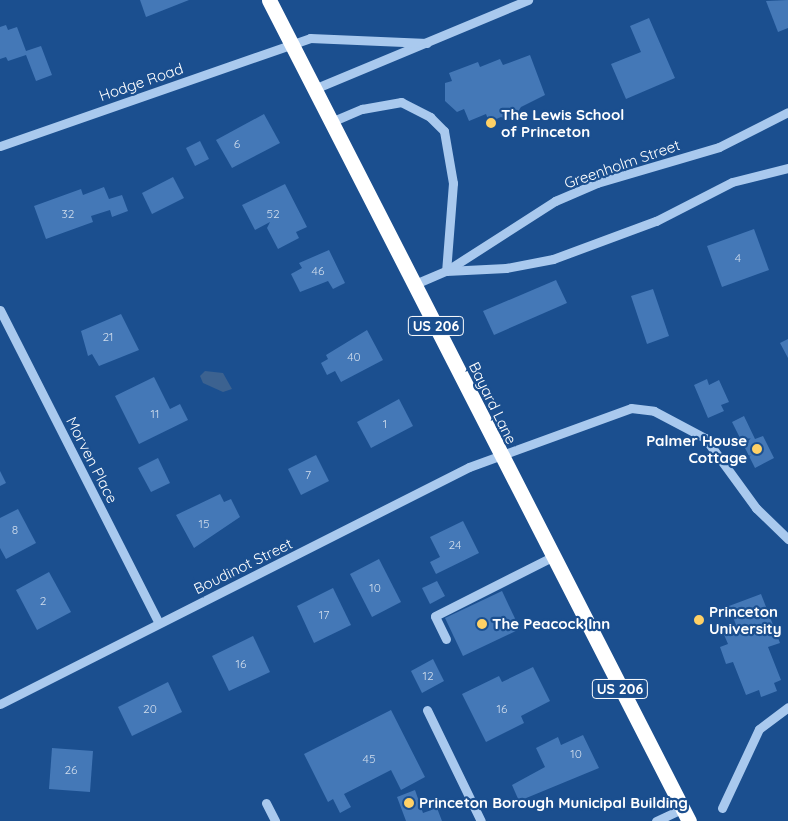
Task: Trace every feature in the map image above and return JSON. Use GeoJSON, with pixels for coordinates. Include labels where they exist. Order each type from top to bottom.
{"type":"FeatureCollection","features":[{"type":"Feature","properties":{"kind":"highway","name":"Bayard Lane"},"geometry":{"type":"LineString","coordinates":[[269,0],[415,284],[499,454],[685,815]]}},
{"type":"Feature","properties":{"kind":"street"},"geometry":{"type":"LineString","coordinates":[[314,89],[528,0]]}},
{"type":"Feature","properties":{"kind":"street","name":"Hodge Road"},"geometry":{"type":"LineString","coordinates":[[0,146],[310,38],[427,43]]}},
{"type":"Feature","properties":{"kind":"street"},"geometry":{"type":"LineString","coordinates":[[331,122],[362,108],[401,102],[430,117],[444,131],[453,183],[446,270]]}},
{"type":"Feature","properties":{"kind":"street","name":"Greenholm Street"},"geometry":{"type":"LineString","coordinates":[[415,284],[446,270],[555,201],[597,183],[719,147],[788,112]]}},
{"type":"Feature","properties":{"kind":"street","name":"Greenholm Street"},"geometry":{"type":"LineString","coordinates":[[446,270],[506,268],[553,259],[656,221],[732,182],[788,168]]}},
{"type":"Feature","properties":{"kind":"street","name":"Morven Place"},"geometry":{"type":"LineString","coordinates":[[0,310],[159,623]]}},
{"type":"Feature","properties":{"kind":"street","name":"Boudinot Street"},"geometry":{"type":"LineString","coordinates":[[0,704],[499,454],[618,411],[642,408],[654,411],[714,446],[756,508],[788,539]]}},
{"type":"Feature","properties":{"kind":"street"},"geometry":{"type":"LineString","coordinates":[[446,639],[435,616],[552,557]]}},
{"type":"Feature","properties":{"kind":"street"},"geometry":{"type":"LineString","coordinates":[[722,808],[759,729],[788,707]]}},
{"type":"Feature","properties":{"kind":"street"},"geometry":{"type":"LineString","coordinates":[[427,710],[480,821]]}},
{"type":"Feature","properties":{"kind":"street"},"geometry":{"type":"LineString","coordinates":[[266,802],[275,821]]}},
{"type":"Feature","properties":{"kind":"street"},"geometry":{"type":"LineString","coordinates":[[656,821],[685,815]]}},
{"type":"Feature","properties":{"kind":"water"},"geometry":{"type":"Polygon","coordinates":[[[205,371],[223,373],[232,389],[223,392],[203,383],[200,376],[205,371]]]}},
{"type":"Feature","properties":{"kind":"building"},"geometry":{"type":"Polygon","coordinates":[[[140,0],[189,0],[146,17],[140,0]]]}},
{"type":"Feature","properties":{"kind":"building"},"geometry":{"type":"Polygon","coordinates":[[[788,0],[788,28],[778,32],[766,1],[788,0]]]}},
{"type":"Feature","properties":{"kind":"building"},"geometry":{"type":"Polygon","coordinates":[[[649,18],[675,78],[626,99],[611,64],[641,52],[630,26],[649,18]]]}},
{"type":"Feature","properties":{"kind":"building"},"geometry":{"type":"Polygon","coordinates":[[[6,25],[8,30],[17,27],[26,51],[41,46],[52,75],[36,81],[26,55],[8,61],[6,57],[0,59],[0,27],[6,25]]]}},
{"type":"Feature","properties":{"kind":"building"},"geometry":{"type":"Polygon","coordinates":[[[530,55],[545,95],[521,107],[512,121],[501,117],[489,122],[486,114],[469,121],[464,109],[457,112],[445,101],[445,83],[452,81],[449,73],[478,62],[480,67],[500,59],[503,65],[530,55]]]}},
{"type":"Feature","properties":{"kind":"building"},"geometry":{"type":"Polygon","coordinates":[[[264,114],[280,143],[232,168],[216,140],[264,114]]]}},
{"type":"Feature","properties":{"kind":"building"},"geometry":{"type":"Polygon","coordinates":[[[200,141],[209,159],[195,166],[186,148],[200,141]]]}},
{"type":"Feature","properties":{"kind":"building"},"geometry":{"type":"Polygon","coordinates":[[[173,177],[184,198],[152,214],[142,193],[173,177]]]}},
{"type":"Feature","properties":{"kind":"building"},"geometry":{"type":"Polygon","coordinates":[[[285,184],[307,227],[296,232],[299,238],[278,249],[267,228],[270,222],[255,230],[242,205],[285,184]]]}},
{"type":"Feature","properties":{"kind":"building"},"geometry":{"type":"Polygon","coordinates":[[[104,187],[109,199],[122,195],[128,211],[112,217],[110,210],[91,216],[93,222],[46,239],[34,206],[81,189],[83,195],[104,187]]]}},
{"type":"Feature","properties":{"kind":"building"},"geometry":{"type":"Polygon","coordinates":[[[754,229],[769,270],[722,287],[707,246],[754,229]]]}},
{"type":"Feature","properties":{"kind":"building"},"geometry":{"type":"Polygon","coordinates":[[[329,250],[345,283],[333,289],[328,281],[300,292],[291,274],[302,268],[299,263],[329,250]]]}},
{"type":"Feature","properties":{"kind":"building"},"geometry":{"type":"Polygon","coordinates":[[[556,280],[567,303],[494,335],[483,311],[556,280]]]}},
{"type":"Feature","properties":{"kind":"building"},"geometry":{"type":"Polygon","coordinates":[[[653,289],[669,336],[647,344],[631,296],[653,289]]]}},
{"type":"Feature","properties":{"kind":"building"},"geometry":{"type":"Polygon","coordinates":[[[121,314],[139,350],[99,366],[92,354],[88,356],[81,331],[121,314]]]}},
{"type":"Feature","properties":{"kind":"building"},"geometry":{"type":"Polygon","coordinates":[[[367,330],[383,360],[341,382],[335,371],[327,375],[321,363],[328,359],[326,355],[367,330]]]}},
{"type":"Feature","properties":{"kind":"building"},"geometry":{"type":"Polygon","coordinates":[[[788,339],[788,358],[780,343],[788,339]]]}},
{"type":"Feature","properties":{"kind":"building"},"geometry":{"type":"Polygon","coordinates":[[[154,377],[170,409],[180,404],[188,420],[139,444],[115,396],[154,377]]]}},
{"type":"Feature","properties":{"kind":"building"},"geometry":{"type":"Polygon","coordinates":[[[707,379],[709,385],[719,380],[729,402],[721,405],[724,411],[708,418],[694,385],[707,379]]]}},
{"type":"Feature","properties":{"kind":"building"},"geometry":{"type":"Polygon","coordinates":[[[399,399],[413,426],[371,448],[357,422],[399,399]]]}},
{"type":"Feature","properties":{"kind":"building","name":"Palmer House Cottage"},"geometry":{"type":"Polygon","coordinates":[[[744,416],[755,439],[763,436],[774,458],[755,468],[732,422],[744,416]]]}},
{"type":"Feature","properties":{"kind":"building"},"geometry":{"type":"Polygon","coordinates":[[[316,455],[329,481],[301,495],[288,469],[316,455]]]}},
{"type":"Feature","properties":{"kind":"building"},"geometry":{"type":"Polygon","coordinates":[[[158,458],[170,483],[151,492],[138,468],[158,458]]]}},
{"type":"Feature","properties":{"kind":"building"},"geometry":{"type":"Polygon","coordinates":[[[0,471],[6,483],[0,486],[0,471]]]}},
{"type":"Feature","properties":{"kind":"building"},"geometry":{"type":"Polygon","coordinates":[[[220,494],[224,502],[231,499],[240,517],[194,548],[176,515],[220,494]]]}},
{"type":"Feature","properties":{"kind":"building"},"geometry":{"type":"Polygon","coordinates":[[[18,509],[36,543],[6,559],[0,548],[0,518],[18,509]]]}},
{"type":"Feature","properties":{"kind":"building"},"geometry":{"type":"Polygon","coordinates":[[[463,521],[479,553],[436,574],[430,562],[440,557],[430,537],[463,521]]]}},
{"type":"Feature","properties":{"kind":"building"},"geometry":{"type":"Polygon","coordinates":[[[379,559],[401,602],[372,617],[350,574],[379,559]]]}},
{"type":"Feature","properties":{"kind":"building"},"geometry":{"type":"Polygon","coordinates":[[[49,572],[71,612],[37,630],[16,590],[49,572]]]}},
{"type":"Feature","properties":{"kind":"building"},"geometry":{"type":"Polygon","coordinates":[[[437,581],[445,596],[430,604],[422,588],[437,581]]]}},
{"type":"Feature","properties":{"kind":"building"},"geometry":{"type":"Polygon","coordinates":[[[333,588],[351,625],[314,643],[297,606],[333,588]]]}},
{"type":"Feature","properties":{"kind":"building","name":"The Peacock Inn"},"geometry":{"type":"Polygon","coordinates":[[[502,591],[520,629],[463,656],[445,618],[502,591]]]}},
{"type":"Feature","properties":{"kind":"building"},"geometry":{"type":"Polygon","coordinates":[[[761,594],[780,643],[768,647],[781,680],[774,683],[777,691],[761,697],[759,690],[746,695],[733,662],[726,664],[720,647],[728,644],[722,630],[736,625],[729,606],[761,594]]]}},
{"type":"Feature","properties":{"kind":"building"},"geometry":{"type":"Polygon","coordinates":[[[253,636],[270,672],[229,691],[212,656],[253,636]]]}},
{"type":"Feature","properties":{"kind":"building"},"geometry":{"type":"Polygon","coordinates":[[[433,659],[444,681],[422,693],[411,671],[433,659]]]}},
{"type":"Feature","properties":{"kind":"building"},"geometry":{"type":"Polygon","coordinates":[[[533,667],[550,701],[521,716],[524,723],[486,742],[462,694],[499,676],[502,682],[533,667]]]}},
{"type":"Feature","properties":{"kind":"building"},"geometry":{"type":"Polygon","coordinates":[[[168,682],[182,712],[132,736],[118,707],[168,682]]]}},
{"type":"Feature","properties":{"kind":"building"},"geometry":{"type":"Polygon","coordinates":[[[391,710],[425,777],[401,790],[391,770],[344,794],[351,807],[340,813],[333,799],[328,802],[304,754],[391,710]]]}},
{"type":"Feature","properties":{"kind":"building"},"geometry":{"type":"Polygon","coordinates":[[[583,735],[599,768],[519,801],[512,785],[545,767],[536,748],[558,737],[561,745],[583,735]]]}},
{"type":"Feature","properties":{"kind":"building"},"geometry":{"type":"Polygon","coordinates":[[[52,748],[93,751],[90,792],[49,789],[52,748]]]}},
{"type":"Feature","properties":{"kind":"building","name":"Princeton Borough Municipal Building"},"geometry":{"type":"Polygon","coordinates":[[[415,790],[423,813],[437,808],[442,821],[406,821],[397,797],[415,790]]]}},
{"type":"Feature","properties":{"kind":"place","name":"The Lewis School of Princeton"},"geometry":{"type":"Point","coordinates":[491,123]}},
{"type":"Feature","properties":{"kind":"place","name":"Palmer House Cottage"},"geometry":{"type":"Point","coordinates":[757,449]}},
{"type":"Feature","properties":{"kind":"place","name":"Princeton University"},"geometry":{"type":"Point","coordinates":[699,620]}},
{"type":"Feature","properties":{"kind":"place","name":"The Peacock Inn"},"geometry":{"type":"Point","coordinates":[482,624]}},
{"type":"Feature","properties":{"kind":"place","name":"Princeton Borough Municipal Building"},"geometry":{"type":"Point","coordinates":[409,803]}}]}
